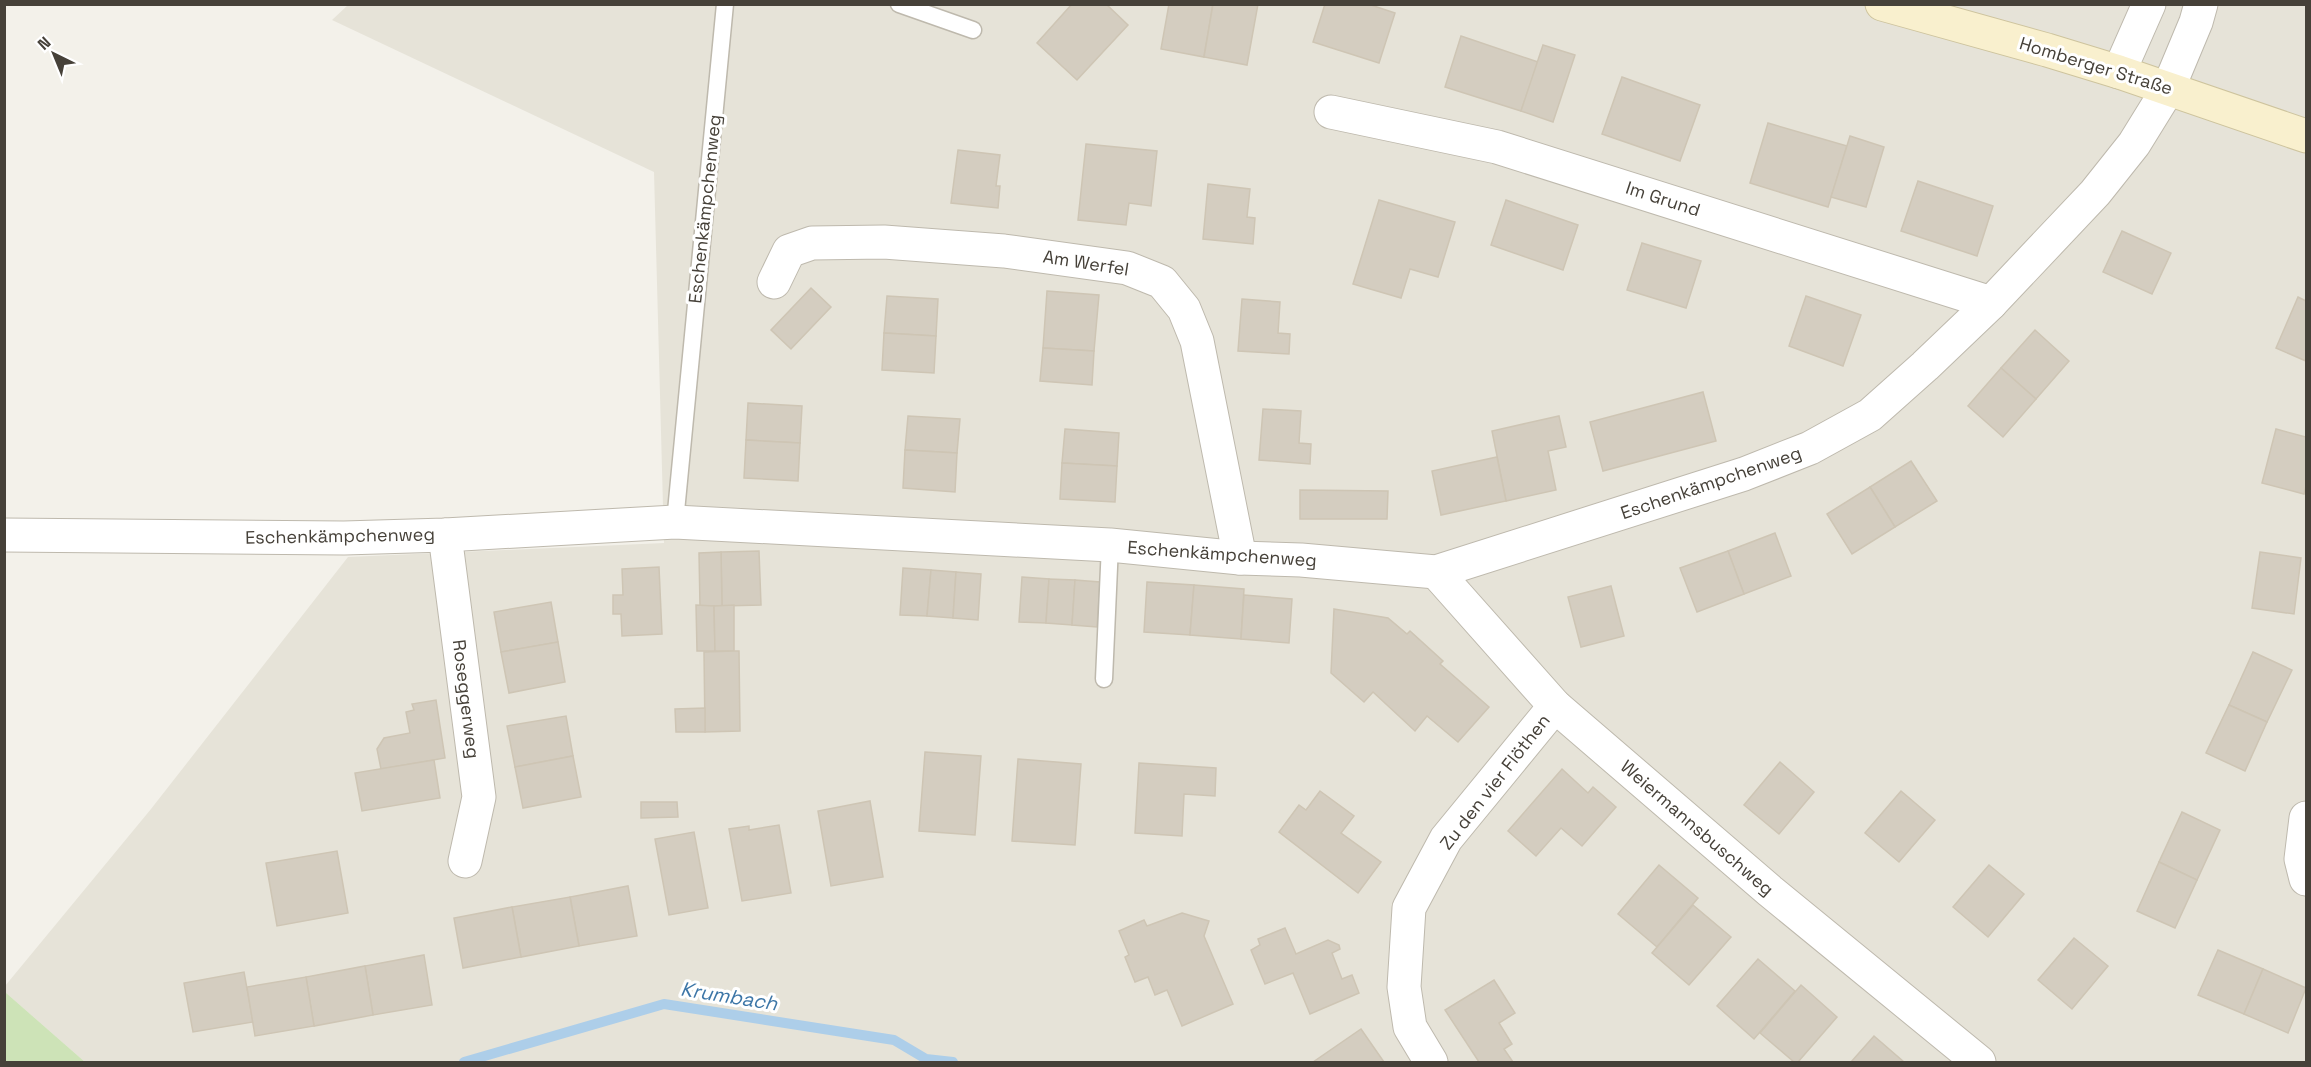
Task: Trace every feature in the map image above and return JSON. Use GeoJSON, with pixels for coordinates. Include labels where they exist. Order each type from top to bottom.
{"type":"FeatureCollection","features":[{"type":"Feature","properties":{"kind":"main road","name":"Homberger Straße"},"geometry":{"type":"LineString","coordinates":[[1882,4],[2119,72],[2307,136]]}},
{"type":"Feature","properties":{"kind":"street"},"geometry":{"type":"LineString","coordinates":[[2119,72],[2149,4]]}},
{"type":"Feature","properties":{"kind":"street","name":"Eschenkämpchenweg"},"geometry":{"type":"LineString","coordinates":[[4,535],[297,538],[445,535],[675,522],[1110,545],[1240,558],[1301,560],[1436,572],[1744,474],[1810,448],[1870,415],[1991,303],[2095,193],[2134,144],[2168,88],[2196,22],[2201,4]]}},
{"type":"Feature","properties":{"kind":"street","name":"Im Grund"},"geometry":{"type":"LineString","coordinates":[[1331,112],[1497,147],[1991,303]]}},
{"type":"Feature","properties":{"kind":"street","name":"Am Werfel"},"geometry":{"type":"LineString","coordinates":[[774,282],[789,252],[812,243],[884,242],[1004,251],[1127,268],[1162,282],[1184,309],[1197,341],[1240,558]]}},
{"type":"Feature","properties":{"kind":"street","name":"Roseggerweg"},"geometry":{"type":"LineString","coordinates":[[445,535],[479,797],[465,861]]}},
{"type":"Feature","properties":{"kind":"street","name":"Weiermannsbuschweg"},"geometry":{"type":"LineString","coordinates":[[1436,572],[1556,706],[1770,891],[1979,1062]]}},
{"type":"Feature","properties":{"kind":"street","name":"Zu den vier Flöthen"},"geometry":{"type":"LineString","coordinates":[[1431,1062],[1410,1027],[1404,987],[1409,908],[1446,839],[1556,706]]}},
{"type":"Feature","properties":{"kind":"street"},"geometry":{"type":"LineString","coordinates":[[2307,818],[2301,859],[2307,879]]}},
{"type":"Feature","properties":{"kind":"lane","name":"Eschenkämpchenweg"},"geometry":{"type":"LineString","coordinates":[[675,522],[725,4]]}},
{"type":"Feature","properties":{"kind":"lane"},"geometry":{"type":"LineString","coordinates":[[899,4],[974,30]]}},
{"type":"Feature","properties":{"kind":"lane","name":"Eschenkämpchenweg"},"geometry":{"type":"LineString","coordinates":[[1104,679],[1110,545]]}},
{"type":"Feature","properties":{"kind":"shaded area"},"geometry":{"type":"Polygon","coordinates":[[[348,5],[2306,5],[2306,1062],[85,1062],[5,992],[5,986],[151,809],[348,557],[664,543],[654,172],[332,20],[348,5]]]}},
{"type":"Feature","properties":{"kind":"green space"},"geometry":{"type":"Polygon","coordinates":[[[5,992],[85,1062],[5,1062],[5,992]]]}},
{"type":"Feature","properties":{"kind":"building"},"geometry":{"type":"Polygon","coordinates":[[[1072,4],[1106,4],[1128,25],[1077,80],[1037,43],[1072,4]]]}},
{"type":"Feature","properties":{"kind":"building"},"geometry":{"type":"Polygon","coordinates":[[[1169,4],[1213,4],[1204,57],[1161,49],[1169,4]]]}},
{"type":"Feature","properties":{"kind":"building"},"geometry":{"type":"Polygon","coordinates":[[[1213,4],[1258,4],[1247,65],[1204,57],[1213,4]]]}},
{"type":"Feature","properties":{"kind":"building"},"geometry":{"type":"Polygon","coordinates":[[[1325,4],[1368,4],[1395,13],[1379,63],[1313,42],[1325,4]]]}},
{"type":"Feature","properties":{"kind":"building"},"geometry":{"type":"Polygon","coordinates":[[[1461,36],[1538,62],[1521,111],[1445,87],[1461,36]]]}},
{"type":"Feature","properties":{"kind":"building"},"geometry":{"type":"Polygon","coordinates":[[[1543,45],[1575,55],[1553,122],[1521,111],[1543,45]]]}},
{"type":"Feature","properties":{"kind":"building"},"geometry":{"type":"Polygon","coordinates":[[[1622,77],[1700,105],[1680,161],[1602,134],[1622,77]]]}},
{"type":"Feature","properties":{"kind":"building"},"geometry":{"type":"Polygon","coordinates":[[[1768,123],[1847,146],[1828,207],[1750,183],[1768,123]]]}},
{"type":"Feature","properties":{"kind":"building"},"geometry":{"type":"Polygon","coordinates":[[[1850,136],[1884,147],[1866,207],[1831,197],[1850,136]]]}},
{"type":"Feature","properties":{"kind":"building"},"geometry":{"type":"Polygon","coordinates":[[[1086,144],[1157,151],[1151,206],[1129,203],[1126,225],[1078,220],[1086,144]]]}},
{"type":"Feature","properties":{"kind":"building"},"geometry":{"type":"Polygon","coordinates":[[[958,150],[1000,155],[996,186],[1000,186],[998,208],[951,203],[958,150]]]}},
{"type":"Feature","properties":{"kind":"building"},"geometry":{"type":"Polygon","coordinates":[[[1918,181],[1993,206],[1977,256],[1901,231],[1918,181]]]}},
{"type":"Feature","properties":{"kind":"building"},"geometry":{"type":"Polygon","coordinates":[[[1208,184],[1250,189],[1247,217],[1255,218],[1253,244],[1203,239],[1208,184]]]}},
{"type":"Feature","properties":{"kind":"building"},"geometry":{"type":"Polygon","coordinates":[[[1379,200],[1455,222],[1438,277],[1410,269],[1401,298],[1353,284],[1379,200]]]}},
{"type":"Feature","properties":{"kind":"building"},"geometry":{"type":"Polygon","coordinates":[[[1506,200],[1578,225],[1563,270],[1491,245],[1506,200]]]}},
{"type":"Feature","properties":{"kind":"building"},"geometry":{"type":"Polygon","coordinates":[[[2122,231],[2171,253],[2152,294],[2103,272],[2122,231]]]}},
{"type":"Feature","properties":{"kind":"building"},"geometry":{"type":"Polygon","coordinates":[[[1642,243],[1701,261],[1686,308],[1627,290],[1642,243]]]}},
{"type":"Feature","properties":{"kind":"building"},"geometry":{"type":"Polygon","coordinates":[[[811,288],[831,307],[791,349],[771,330],[811,288]]]}},
{"type":"Feature","properties":{"kind":"building"},"geometry":{"type":"Polygon","coordinates":[[[1047,291],[1099,295],[1094,351],[1043,348],[1047,291]]]}},
{"type":"Feature","properties":{"kind":"building"},"geometry":{"type":"Polygon","coordinates":[[[887,296],[938,299],[936,336],[884,333],[887,296]]]}},
{"type":"Feature","properties":{"kind":"building"},"geometry":{"type":"Polygon","coordinates":[[[1806,296],[1861,315],[1843,366],[1789,346],[1806,296]]]}},
{"type":"Feature","properties":{"kind":"building"},"geometry":{"type":"Polygon","coordinates":[[[2298,297],[2306,301],[2306,361],[2276,348],[2298,297]]]}},
{"type":"Feature","properties":{"kind":"building"},"geometry":{"type":"Polygon","coordinates":[[[1242,299],[1280,302],[1278,333],[1290,334],[1289,354],[1238,351],[1242,299]]]}},
{"type":"Feature","properties":{"kind":"building"},"geometry":{"type":"Polygon","coordinates":[[[2035,330],[2069,361],[2036,399],[2001,368],[2035,330]]]}},
{"type":"Feature","properties":{"kind":"building"},"geometry":{"type":"Polygon","coordinates":[[[884,333],[936,336],[934,373],[882,370],[884,333]]]}},
{"type":"Feature","properties":{"kind":"building"},"geometry":{"type":"Polygon","coordinates":[[[1043,348],[1094,351],[1092,385],[1040,381],[1043,348]]]}},
{"type":"Feature","properties":{"kind":"building"},"geometry":{"type":"Polygon","coordinates":[[[2001,368],[2036,399],[2003,437],[1968,406],[2001,368]]]}},
{"type":"Feature","properties":{"kind":"building"},"geometry":{"type":"Polygon","coordinates":[[[1703,392],[1716,441],[1603,471],[1590,422],[1703,392]]]}},
{"type":"Feature","properties":{"kind":"building"},"geometry":{"type":"Polygon","coordinates":[[[748,403],[802,406],[800,443],[746,440],[748,403]]]}},
{"type":"Feature","properties":{"kind":"building"},"geometry":{"type":"Polygon","coordinates":[[[1263,409],[1301,411],[1299,443],[1311,444],[1310,464],[1259,460],[1263,409]]]}},
{"type":"Feature","properties":{"kind":"building"},"geometry":{"type":"Polygon","coordinates":[[[908,416],[960,419],[957,453],[905,450],[908,416]]]}},
{"type":"Feature","properties":{"kind":"building"},"geometry":{"type":"Polygon","coordinates":[[[1559,416],[1566,447],[1548,451],[1556,490],[1506,501],[1492,431],[1559,416]]]}},
{"type":"Feature","properties":{"kind":"building"},"geometry":{"type":"Polygon","coordinates":[[[1065,429],[1119,433],[1117,466],[1062,463],[1065,429]]]}},
{"type":"Feature","properties":{"kind":"building"},"geometry":{"type":"Polygon","coordinates":[[[2276,429],[2306,437],[2304,494],[2262,483],[2276,429]]]}},
{"type":"Feature","properties":{"kind":"building"},"geometry":{"type":"Polygon","coordinates":[[[746,440],[800,443],[798,481],[744,478],[746,440]]]}},
{"type":"Feature","properties":{"kind":"building"},"geometry":{"type":"Polygon","coordinates":[[[905,450],[957,453],[955,492],[903,488],[905,450]]]}},
{"type":"Feature","properties":{"kind":"building"},"geometry":{"type":"Polygon","coordinates":[[[1497,457],[1506,501],[1441,515],[1432,471],[1497,457]]]}},
{"type":"Feature","properties":{"kind":"building"},"geometry":{"type":"Polygon","coordinates":[[[1911,461],[1937,501],[1895,527],[1870,487],[1911,461]]]}},
{"type":"Feature","properties":{"kind":"building"},"geometry":{"type":"Polygon","coordinates":[[[1062,463],[1117,466],[1115,502],[1060,499],[1062,463]]]}},
{"type":"Feature","properties":{"kind":"building"},"geometry":{"type":"Polygon","coordinates":[[[1870,487],[1895,527],[1852,554],[1827,514],[1870,487]]]}},
{"type":"Feature","properties":{"kind":"building"},"geometry":{"type":"Polygon","coordinates":[[[1300,490],[1388,491],[1387,519],[1300,519],[1300,490]]]}},
{"type":"Feature","properties":{"kind":"building"},"geometry":{"type":"Polygon","coordinates":[[[1775,533],[1791,576],[1744,594],[1728,551],[1775,533]]]}},
{"type":"Feature","properties":{"kind":"building"},"geometry":{"type":"Polygon","coordinates":[[[759,551],[761,605],[722,606],[721,552],[759,551]]]}},
{"type":"Feature","properties":{"kind":"building"},"geometry":{"type":"Polygon","coordinates":[[[1728,551],[1744,594],[1697,612],[1680,568],[1728,551]]]}},
{"type":"Feature","properties":{"kind":"building"},"geometry":{"type":"Polygon","coordinates":[[[721,552],[722,606],[700,606],[699,553],[721,552]]]}},
{"type":"Feature","properties":{"kind":"building"},"geometry":{"type":"Polygon","coordinates":[[[2260,552],[2301,558],[2294,614],[2252,608],[2260,552]]]}},
{"type":"Feature","properties":{"kind":"building"},"geometry":{"type":"Polygon","coordinates":[[[659,567],[662,634],[622,636],[621,614],[613,614],[613,595],[623,595],[622,569],[659,567]]]}},
{"type":"Feature","properties":{"kind":"building"},"geometry":{"type":"Polygon","coordinates":[[[903,568],[931,570],[927,616],[900,615],[903,568]]]}},
{"type":"Feature","properties":{"kind":"building"},"geometry":{"type":"Polygon","coordinates":[[[931,570],[956,572],[953,618],[927,616],[931,570]]]}},
{"type":"Feature","properties":{"kind":"building"},"geometry":{"type":"Polygon","coordinates":[[[956,572],[981,574],[978,620],[953,618],[956,572]]]}},
{"type":"Feature","properties":{"kind":"building"},"geometry":{"type":"Polygon","coordinates":[[[1022,577],[1049,579],[1046,623],[1019,622],[1022,577]]]}},
{"type":"Feature","properties":{"kind":"building"},"geometry":{"type":"Polygon","coordinates":[[[1049,579],[1075,580],[1072,625],[1046,623],[1049,579]]]}},
{"type":"Feature","properties":{"kind":"building"},"geometry":{"type":"Polygon","coordinates":[[[1075,580],[1100,582],[1097,627],[1072,625],[1075,580]]]}},
{"type":"Feature","properties":{"kind":"building"},"geometry":{"type":"Polygon","coordinates":[[[1147,582],[1194,585],[1190,635],[1144,632],[1147,582]]]}},
{"type":"Feature","properties":{"kind":"building"},"geometry":{"type":"Polygon","coordinates":[[[1194,585],[1244,589],[1241,639],[1190,635],[1194,585]]]}},
{"type":"Feature","properties":{"kind":"building"},"geometry":{"type":"Polygon","coordinates":[[[1611,586],[1624,636],[1581,647],[1568,597],[1611,586]]]}},
{"type":"Feature","properties":{"kind":"building"},"geometry":{"type":"Polygon","coordinates":[[[1244,595],[1292,599],[1289,643],[1241,639],[1244,595]]]}},
{"type":"Feature","properties":{"kind":"building"},"geometry":{"type":"Polygon","coordinates":[[[551,602],[558,642],[501,652],[494,612],[551,602]]]}},
{"type":"Feature","properties":{"kind":"building"},"geometry":{"type":"Polygon","coordinates":[[[696,605],[714,606],[715,651],[697,651],[696,605]]]}},
{"type":"Feature","properties":{"kind":"building"},"geometry":{"type":"Polygon","coordinates":[[[734,605],[734,651],[715,651],[714,606],[734,605]]]}},
{"type":"Feature","properties":{"kind":"building"},"geometry":{"type":"Polygon","coordinates":[[[1334,609],[1388,618],[1407,634],[1410,631],[1443,661],[1440,664],[1489,707],[1458,742],[1427,716],[1415,731],[1373,692],[1364,702],[1331,673],[1334,609]]]}},
{"type":"Feature","properties":{"kind":"building"},"geometry":{"type":"Polygon","coordinates":[[[558,642],[565,682],[509,693],[501,652],[558,642]]]}},
{"type":"Feature","properties":{"kind":"building"},"geometry":{"type":"Polygon","coordinates":[[[739,651],[740,731],[705,732],[704,652],[739,651]]]}},
{"type":"Feature","properties":{"kind":"building"},"geometry":{"type":"Polygon","coordinates":[[[2253,652],[2292,670],[2267,722],[2229,705],[2253,652]]]}},
{"type":"Feature","properties":{"kind":"building"},"geometry":{"type":"Polygon","coordinates":[[[436,700],[445,758],[381,769],[377,749],[384,738],[410,733],[406,712],[414,710],[412,704],[436,700]]]}},
{"type":"Feature","properties":{"kind":"building"},"geometry":{"type":"Polygon","coordinates":[[[2229,705],[2267,722],[2245,771],[2206,753],[2229,705]]]}},
{"type":"Feature","properties":{"kind":"building"},"geometry":{"type":"Polygon","coordinates":[[[705,708],[705,732],[676,732],[675,709],[705,708]]]}},
{"type":"Feature","properties":{"kind":"building"},"geometry":{"type":"Polygon","coordinates":[[[566,716],[573,756],[515,767],[507,726],[566,716]]]}},
{"type":"Feature","properties":{"kind":"building"},"geometry":{"type":"Polygon","coordinates":[[[925,752],[981,756],[975,835],[919,831],[925,752]]]}},
{"type":"Feature","properties":{"kind":"building"},"geometry":{"type":"Polygon","coordinates":[[[573,756],[581,797],[523,808],[515,767],[573,756]]]}},
{"type":"Feature","properties":{"kind":"building"},"geometry":{"type":"Polygon","coordinates":[[[1018,759],[1081,764],[1075,845],[1012,841],[1018,759]]]}},
{"type":"Feature","properties":{"kind":"building"},"geometry":{"type":"Polygon","coordinates":[[[434,760],[440,798],[362,811],[355,773],[434,760]]]}},
{"type":"Feature","properties":{"kind":"building"},"geometry":{"type":"Polygon","coordinates":[[[1780,762],[1814,792],[1779,834],[1744,805],[1780,762]]]}},
{"type":"Feature","properties":{"kind":"building"},"geometry":{"type":"Polygon","coordinates":[[[1139,763],[1216,768],[1215,796],[1184,794],[1182,836],[1135,833],[1139,763]]]}},
{"type":"Feature","properties":{"kind":"building"},"geometry":{"type":"Polygon","coordinates":[[[1562,769],[1588,793],[1593,787],[1616,807],[1582,846],[1561,828],[1536,856],[1508,831],[1562,769]]]}},
{"type":"Feature","properties":{"kind":"building"},"geometry":{"type":"Polygon","coordinates":[[[1320,791],[1354,816],[1341,833],[1381,862],[1358,893],[1279,832],[1299,805],[1306,810],[1320,791]]]}},
{"type":"Feature","properties":{"kind":"building"},"geometry":{"type":"Polygon","coordinates":[[[1901,791],[1935,820],[1899,862],[1865,833],[1901,791]]]}},
{"type":"Feature","properties":{"kind":"building"},"geometry":{"type":"Polygon","coordinates":[[[870,801],[883,877],[831,886],[818,811],[870,801]]]}},
{"type":"Feature","properties":{"kind":"building"},"geometry":{"type":"Polygon","coordinates":[[[641,802],[677,802],[678,817],[641,818],[641,802]]]}},
{"type":"Feature","properties":{"kind":"building"},"geometry":{"type":"Polygon","coordinates":[[[2182,812],[2220,830],[2197,880],[2159,862],[2182,812]]]}},
{"type":"Feature","properties":{"kind":"building"},"geometry":{"type":"Polygon","coordinates":[[[779,825],[791,893],[742,901],[729,829],[749,826],[749,830],[779,825]]]}},
{"type":"Feature","properties":{"kind":"building"},"geometry":{"type":"Polygon","coordinates":[[[694,832],[708,908],[669,915],[655,839],[694,832]]]}},
{"type":"Feature","properties":{"kind":"building"},"geometry":{"type":"Polygon","coordinates":[[[337,851],[348,913],[277,926],[266,863],[337,851]]]}},
{"type":"Feature","properties":{"kind":"building"},"geometry":{"type":"Polygon","coordinates":[[[2159,862],[2197,880],[2175,928],[2137,911],[2159,862]]]}},
{"type":"Feature","properties":{"kind":"building"},"geometry":{"type":"Polygon","coordinates":[[[1659,865],[1698,898],[1657,947],[1618,914],[1659,865]]]}},
{"type":"Feature","properties":{"kind":"building"},"geometry":{"type":"Polygon","coordinates":[[[1989,865],[2024,894],[1988,937],[1953,907],[1989,865]]]}},
{"type":"Feature","properties":{"kind":"building"},"geometry":{"type":"Polygon","coordinates":[[[628,886],[637,936],[579,946],[570,897],[628,886]]]}},
{"type":"Feature","properties":{"kind":"building"},"geometry":{"type":"Polygon","coordinates":[[[570,897],[579,946],[521,957],[512,907],[570,897]]]}},
{"type":"Feature","properties":{"kind":"building"},"geometry":{"type":"Polygon","coordinates":[[[1693,905],[1731,937],[1689,985],[1652,953],[1693,905]]]}},
{"type":"Feature","properties":{"kind":"building"},"geometry":{"type":"Polygon","coordinates":[[[512,907],[521,957],[463,968],[454,918],[512,907]]]}},
{"type":"Feature","properties":{"kind":"building"},"geometry":{"type":"Polygon","coordinates":[[[1182,913],[1209,921],[1204,936],[1233,1004],[1182,1026],[1167,990],[1155,995],[1148,977],[1135,982],[1125,957],[1129,955],[1119,931],[1144,920],[1147,926],[1182,913]]]}},
{"type":"Feature","properties":{"kind":"building"},"geometry":{"type":"Polygon","coordinates":[[[1285,928],[1296,954],[1328,940],[1339,945],[1340,949],[1332,953],[1342,979],[1352,975],[1359,993],[1310,1014],[1293,973],[1265,984],[1251,950],[1260,945],[1258,939],[1285,928]]]}},
{"type":"Feature","properties":{"kind":"building"},"geometry":{"type":"Polygon","coordinates":[[[2074,938],[2108,966],[2072,1009],[2038,980],[2074,938]]]}},
{"type":"Feature","properties":{"kind":"building"},"geometry":{"type":"Polygon","coordinates":[[[2218,950],[2263,969],[2244,1014],[2198,995],[2218,950]]]}},
{"type":"Feature","properties":{"kind":"building"},"geometry":{"type":"Polygon","coordinates":[[[424,955],[432,1005],[373,1015],[365,966],[424,955]]]}},
{"type":"Feature","properties":{"kind":"building"},"geometry":{"type":"Polygon","coordinates":[[[1758,959],[1795,991],[1754,1039],[1717,1006],[1758,959]]]}},
{"type":"Feature","properties":{"kind":"building"},"geometry":{"type":"Polygon","coordinates":[[[365,966],[373,1015],[314,1026],[306,977],[365,966]]]}},
{"type":"Feature","properties":{"kind":"building"},"geometry":{"type":"Polygon","coordinates":[[[2263,969],[2306,988],[2288,1033],[2244,1014],[2263,969]]]}},
{"type":"Feature","properties":{"kind":"building"},"geometry":{"type":"Polygon","coordinates":[[[244,972],[253,1022],[193,1032],[184,983],[244,972]]]}},
{"type":"Feature","properties":{"kind":"building"},"geometry":{"type":"Polygon","coordinates":[[[306,977],[314,1026],[255,1036],[247,987],[306,977]]]}},
{"type":"Feature","properties":{"kind":"building"},"geometry":{"type":"Polygon","coordinates":[[[1494,980],[1515,1013],[1499,1023],[1512,1044],[1504,1049],[1513,1062],[1479,1062],[1445,1010],[1494,980]]]}},
{"type":"Feature","properties":{"kind":"building"},"geometry":{"type":"Polygon","coordinates":[[[1801,985],[1837,1017],[1798,1062],[1794,1062],[1760,1033],[1801,985]]]}},
{"type":"Feature","properties":{"kind":"building"},"geometry":{"type":"Polygon","coordinates":[[[1361,1029],[1384,1062],[1313,1062],[1361,1029]]]}},
{"type":"Feature","properties":{"kind":"building"},"geometry":{"type":"Polygon","coordinates":[[[1874,1036],[1904,1062],[1851,1062],[1874,1036]]]}},
{"type":"Feature","properties":{"kind":"waterway","name":"Krumbach"},"geometry":{"type":"LineString","coordinates":[[464,1062],[664,1004],[894,1040],[926,1059],[953,1062]]}}]}
